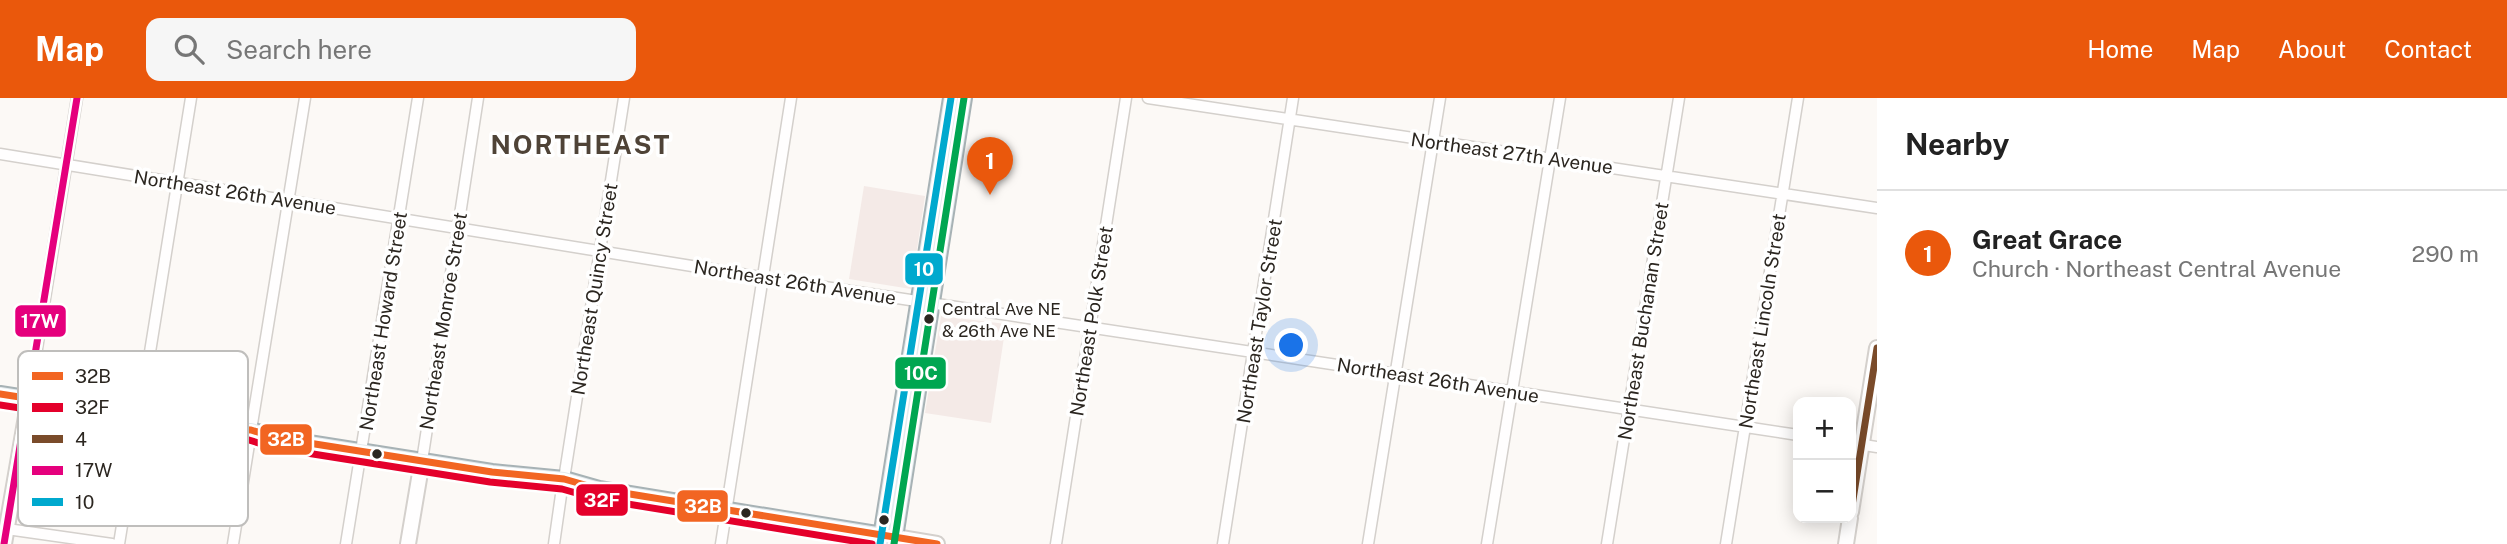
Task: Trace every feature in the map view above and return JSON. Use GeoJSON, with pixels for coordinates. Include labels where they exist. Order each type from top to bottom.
{"type":"FeatureCollection","features":[{"type":"Feature","properties":{"kind":"main road"},"geometry":{"type":"LineString","coordinates":[[248,433],[726,510],[888,540],[925,302],[951,98]]}},
{"type":"Feature","properties":{"kind":"main road"},"geometry":{"type":"LineString","coordinates":[[925,302],[964,98]]}},
{"type":"Feature","properties":{"kind":"main road"},"geometry":{"type":"LineString","coordinates":[[0,394],[18,397]]}},
{"type":"Feature","properties":{"kind":"street"},"geometry":{"type":"LineString","coordinates":[[37,351],[77,98]]}},
{"type":"Feature","properties":{"kind":"street"},"geometry":{"type":"LineString","coordinates":[[151,351],[191,98]]}},
{"type":"Feature","properties":{"kind":"street"},"geometry":{"type":"LineString","coordinates":[[248,452],[305,98]]}},
{"type":"Feature","properties":{"kind":"street","name":"Northeast Howard Street"},"geometry":{"type":"LineString","coordinates":[[346,544],[418,98]]}},
{"type":"Feature","properties":{"kind":"street","name":"Northeast Monroe Street"},"geometry":{"type":"LineString","coordinates":[[408,544],[478,98]]}},
{"type":"Feature","properties":{"kind":"street","name":"Northeast Quincy Street"},"geometry":{"type":"LineString","coordinates":[[554,544],[624,98]]}},
{"type":"Feature","properties":{"kind":"street"},"geometry":{"type":"LineString","coordinates":[[721,544],[791,98]]}},
{"type":"Feature","properties":{"kind":"street","name":"Northeast Polk Street"},"geometry":{"type":"LineString","coordinates":[[1056,544],[1126,98]]}},
{"type":"Feature","properties":{"kind":"street","name":"Northeast 27th Avenue"},"geometry":{"type":"LineString","coordinates":[[1148,98],[1877,208]]}},
{"type":"Feature","properties":{"kind":"street","name":"Northeast Taylor Street"},"geometry":{"type":"LineString","coordinates":[[1223,544],[1293,98]]}},
{"type":"Feature","properties":{"kind":"street"},"geometry":{"type":"LineString","coordinates":[[1368,544],[1440,98]]}},
{"type":"Feature","properties":{"kind":"street"},"geometry":{"type":"LineString","coordinates":[[1487,544],[1560,98]]}},
{"type":"Feature","properties":{"kind":"street","name":"Northeast Buchanan Street"},"geometry":{"type":"LineString","coordinates":[[1607,544],[1679,98]]}},
{"type":"Feature","properties":{"kind":"street","name":"Northeast Lincoln Street"},"geometry":{"type":"LineString","coordinates":[[1726,544],[1798,98]]}},
{"type":"Feature","properties":{"kind":"street","name":"Northeast 26th Avenue"},"geometry":{"type":"LineString","coordinates":[[0,154],[764,278],[1793,434]]}},
{"type":"Feature","properties":{"kind":"street"},"geometry":{"type":"LineString","coordinates":[[1877,348],[1856,444],[1877,447]]}},
{"type":"Feature","properties":{"kind":"street"},"geometry":{"type":"LineString","coordinates":[[18,465],[6,537],[112,544]]}},
{"type":"Feature","properties":{"kind":"street"},"geometry":{"type":"LineString","coordinates":[[1846,544],[1849,523]]}},
{"type":"Feature","properties":{"kind":"street"},"geometry":{"type":"LineString","coordinates":[[119,544],[122,526]]}},
{"type":"Feature","properties":{"kind":"street"},"geometry":{"type":"LineString","coordinates":[[233,544],[236,526]]}},
{"type":"Feature","properties":{"kind":"street"},"geometry":{"type":"LineString","coordinates":[[888,540],[937,544]]}},
{"type":"Feature","properties":{"kind":"shaded area"},"geometry":{"type":"Polygon","coordinates":[[[864,186],[925,196],[911,289],[849,279],[864,186]]]}},
{"type":"Feature","properties":{"kind":"shaded area"},"geometry":{"type":"Polygon","coordinates":[[[941,316],[1006,324],[991,423],[925,413],[941,316]]]}},
{"type":"Feature","properties":{"kind":"transit line","name":"17W"},"geometry":{"type":"LineString","coordinates":[[36,351],[77,98]]}},
{"type":"Feature","properties":{"kind":"transit line","name":"10"},"geometry":{"type":"LineString","coordinates":[[880,544],[951,98]]}},
{"type":"Feature","properties":{"kind":"transit line","name":"10C"},"geometry":{"type":"LineString","coordinates":[[894,544],[964,98]]}},
{"type":"Feature","properties":{"kind":"transit line","name":"4"},"geometry":{"type":"LineString","coordinates":[[1856,480],[1877,348]]}},
{"type":"Feature","properties":{"kind":"transit line","name":"32B"},"geometry":{"type":"LineString","coordinates":[[0,394],[18,397]]}},
{"type":"Feature","properties":{"kind":"transit line","name":"32F"},"geometry":{"type":"LineString","coordinates":[[0,405],[18,408]]}},
{"type":"Feature","properties":{"kind":"transit line","name":"32B"},"geometry":{"type":"LineString","coordinates":[[248,430],[277,438],[492,472],[564,479],[599,489],[937,544]]}},
{"type":"Feature","properties":{"kind":"transit line","name":"32F"},"geometry":{"type":"LineString","coordinates":[[248,440],[275,448],[490,482],[562,489],[597,499],[872,544]]}},
{"type":"Feature","properties":{"kind":"transit line","name":"17W"},"geometry":{"type":"LineString","coordinates":[[4,544],[18,458]]}},
{"type":"Feature","properties":{"kind":"place","name":"Great Grace"},"geometry":{"type":"Point","coordinates":[990,195]}},
{"type":"Feature","properties":{"kind":"place","name":"Central Ave NE & 26th Ave NE"},"geometry":{"type":"Point","coordinates":[929,319]}},
{"type":"Feature","properties":{"kind":"district","name":"NORTHEAST"},"geometry":{"type":"Point","coordinates":[581,144]}}]}
